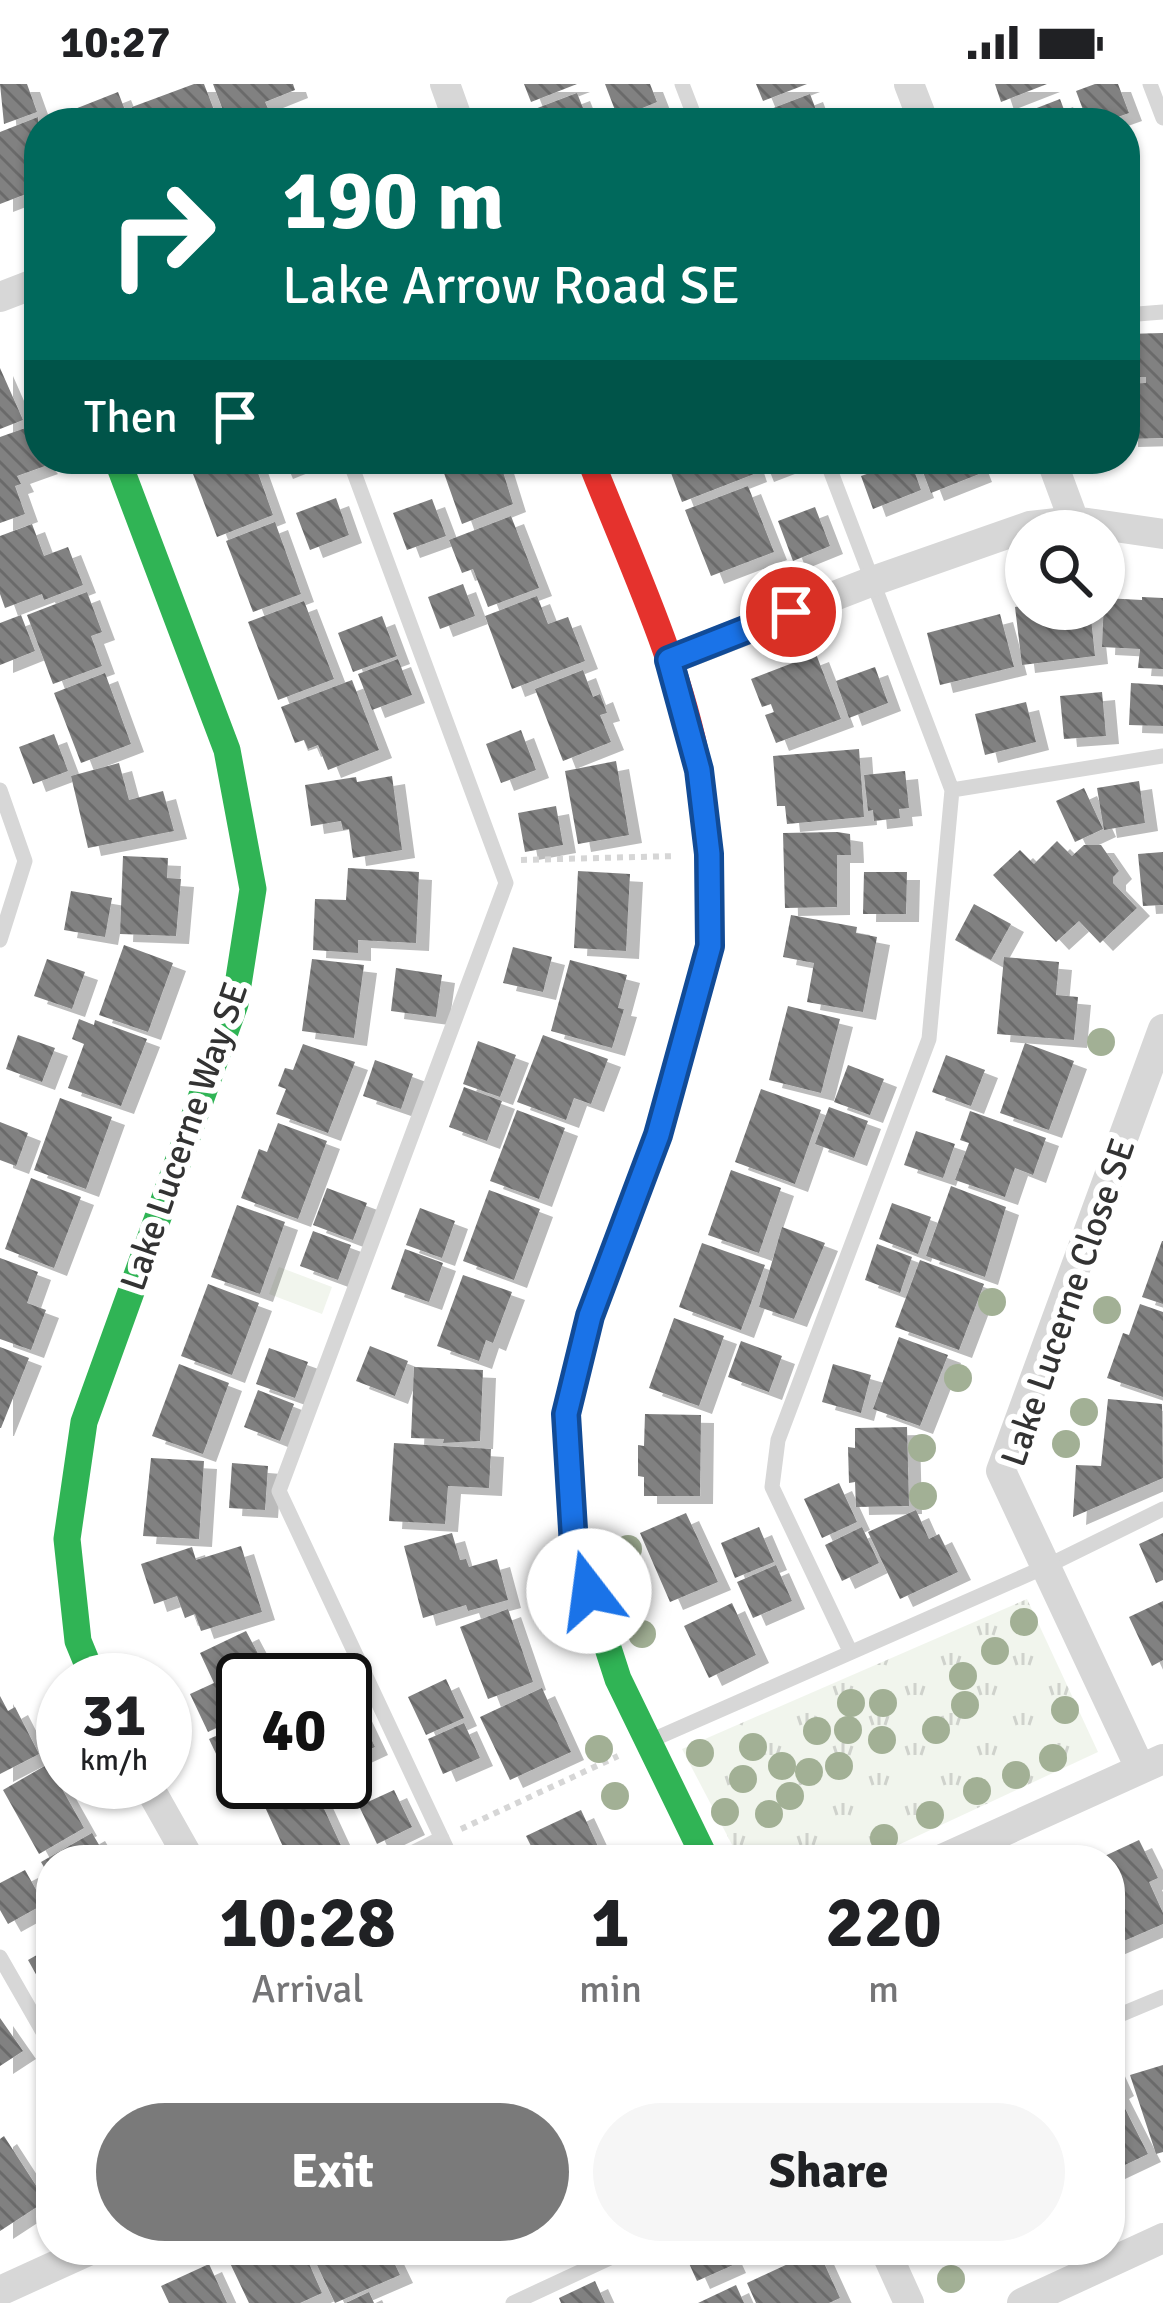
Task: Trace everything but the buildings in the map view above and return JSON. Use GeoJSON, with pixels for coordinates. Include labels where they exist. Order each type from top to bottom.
{"type":"FeatureCollection","features":[{"type":"Feature","properties":{"kind":"street","name":"Lake Lucerne Way SE"},"geometry":{"type":"LineString","coordinates":[[84,1653],[67,1539],[84,1422],[235,1004],[253,889],[227,750],[123,474]]}},
{"type":"Feature","properties":{"kind":"street"},"geometry":{"type":"LineString","coordinates":[[596,474],[669,660],[699,770],[709,854],[710,946],[658,1135],[590,1316],[566,1414],[574,1546],[618,1679],[699,1845]]}},
{"type":"Feature","properties":{"kind":"street"},"geometry":{"type":"LineString","coordinates":[[1057,474],[1070,510]]}},
{"type":"Feature","properties":{"kind":"street"},"geometry":{"type":"LineString","coordinates":[[1125,528],[1163,534]]}},
{"type":"Feature","properties":{"kind":"street"},"geometry":{"type":"LineString","coordinates":[[669,660],[873,580],[1005,535]]}},
{"type":"Feature","properties":{"kind":"street","name":"Lake Lucerne Close SE"},"geometry":{"type":"LineString","coordinates":[[973,1845],[1152,1764],[1045,1567],[1001,1472],[1163,1029]]}},
{"type":"Feature","properties":{"kind":"street"},"geometry":{"type":"LineString","coordinates":[[161,1809],[182,1845]]}},
{"type":"Feature","properties":{"kind":"street"},"geometry":{"type":"LineString","coordinates":[[1125,2256],[1163,2238]]}},
{"type":"Feature","properties":{"kind":"street"},"geometry":{"type":"LineString","coordinates":[[0,2290],[56,2265]]}},
{"type":"Feature","properties":{"kind":"street"},"geometry":{"type":"LineString","coordinates":[[892,2265],[910,2303]]}},
{"type":"Feature","properties":{"kind":"street"},"geometry":{"type":"LineString","coordinates":[[1022,2303],[1104,2265]]}},
{"type":"Feature","properties":{"kind":"lane"},"geometry":{"type":"LineString","coordinates":[[1150,84],[1163,118]]}},
{"type":"Feature","properties":{"kind":"lane"},"geometry":{"type":"LineString","coordinates":[[355,474],[506,883],[279,1491],[445,1845]]}},
{"type":"Feature","properties":{"kind":"lane"},"geometry":{"type":"LineString","coordinates":[[832,474],[952,790],[929,1039],[778,1440],[772,1487],[850,1651]]}},
{"type":"Feature","properties":{"kind":"lane"},"geometry":{"type":"LineString","coordinates":[[952,790],[1163,756]]}},
{"type":"Feature","properties":{"kind":"lane"},"geometry":{"type":"LineString","coordinates":[[0,790],[25,861],[0,940]]}},
{"type":"Feature","properties":{"kind":"lane"},"geometry":{"type":"LineString","coordinates":[[648,1742],[1045,1567],[1163,1508]]}},
{"type":"Feature","properties":{"kind":"lane"},"geometry":{"type":"LineString","coordinates":[[428,1845],[442,1838]]}},
{"type":"Feature","properties":{"kind":"lane"},"geometry":{"type":"LineString","coordinates":[[0,1957],[36,2020]]}},
{"type":"Feature","properties":{"kind":"lane"},"geometry":{"type":"LineString","coordinates":[[1125,2012],[1163,1996]]}},
{"type":"Feature","properties":{"kind":"lane"},"geometry":{"type":"LineString","coordinates":[[513,2303],[595,2265]]}},
{"type":"Feature","properties":{"kind":"path"},"geometry":{"type":"LineString","coordinates":[[498,861],[709,854]]}},
{"type":"Feature","properties":{"kind":"path"},"geometry":{"type":"LineString","coordinates":[[442,1838],[648,1742]]}},
{"type":"Feature","properties":{"kind":"green space"},"geometry":{"type":"Polygon","coordinates":[[[279,1267],[332,1287],[322,1314],[269,1294],[279,1267]]]}},
{"type":"Feature","properties":{"kind":"green space"},"geometry":{"type":"Polygon","coordinates":[[[1027,1599],[1098,1752],[898,1845],[732,1845],[682,1749],[1027,1599]]]}},
{"type":"Feature","properties":{"kind":"traffic: fast"},"geometry":{"type":"LineString","coordinates":[[83,1653],[67,1539],[84,1422],[235,1004],[253,889],[227,750],[123,474]]}},
{"type":"Feature","properties":{"kind":"traffic: fast"},"geometry":{"type":"LineString","coordinates":[[699,1845],[618,1679],[575,1546],[566,1414],[590,1316],[658,1135],[710,947]]}},
{"type":"Feature","properties":{"kind":"traffic: jam"},"geometry":{"type":"LineString","coordinates":[[596,474],[652,613],[691,732],[707,838],[710,947]]}},
{"type":"Feature","properties":{"kind":"route"},"geometry":{"type":"LineString","coordinates":[[589,1591],[574,1546],[566,1414],[590,1316],[658,1135],[710,946],[709,854],[699,770],[669,660],[791,612]]}}]}
